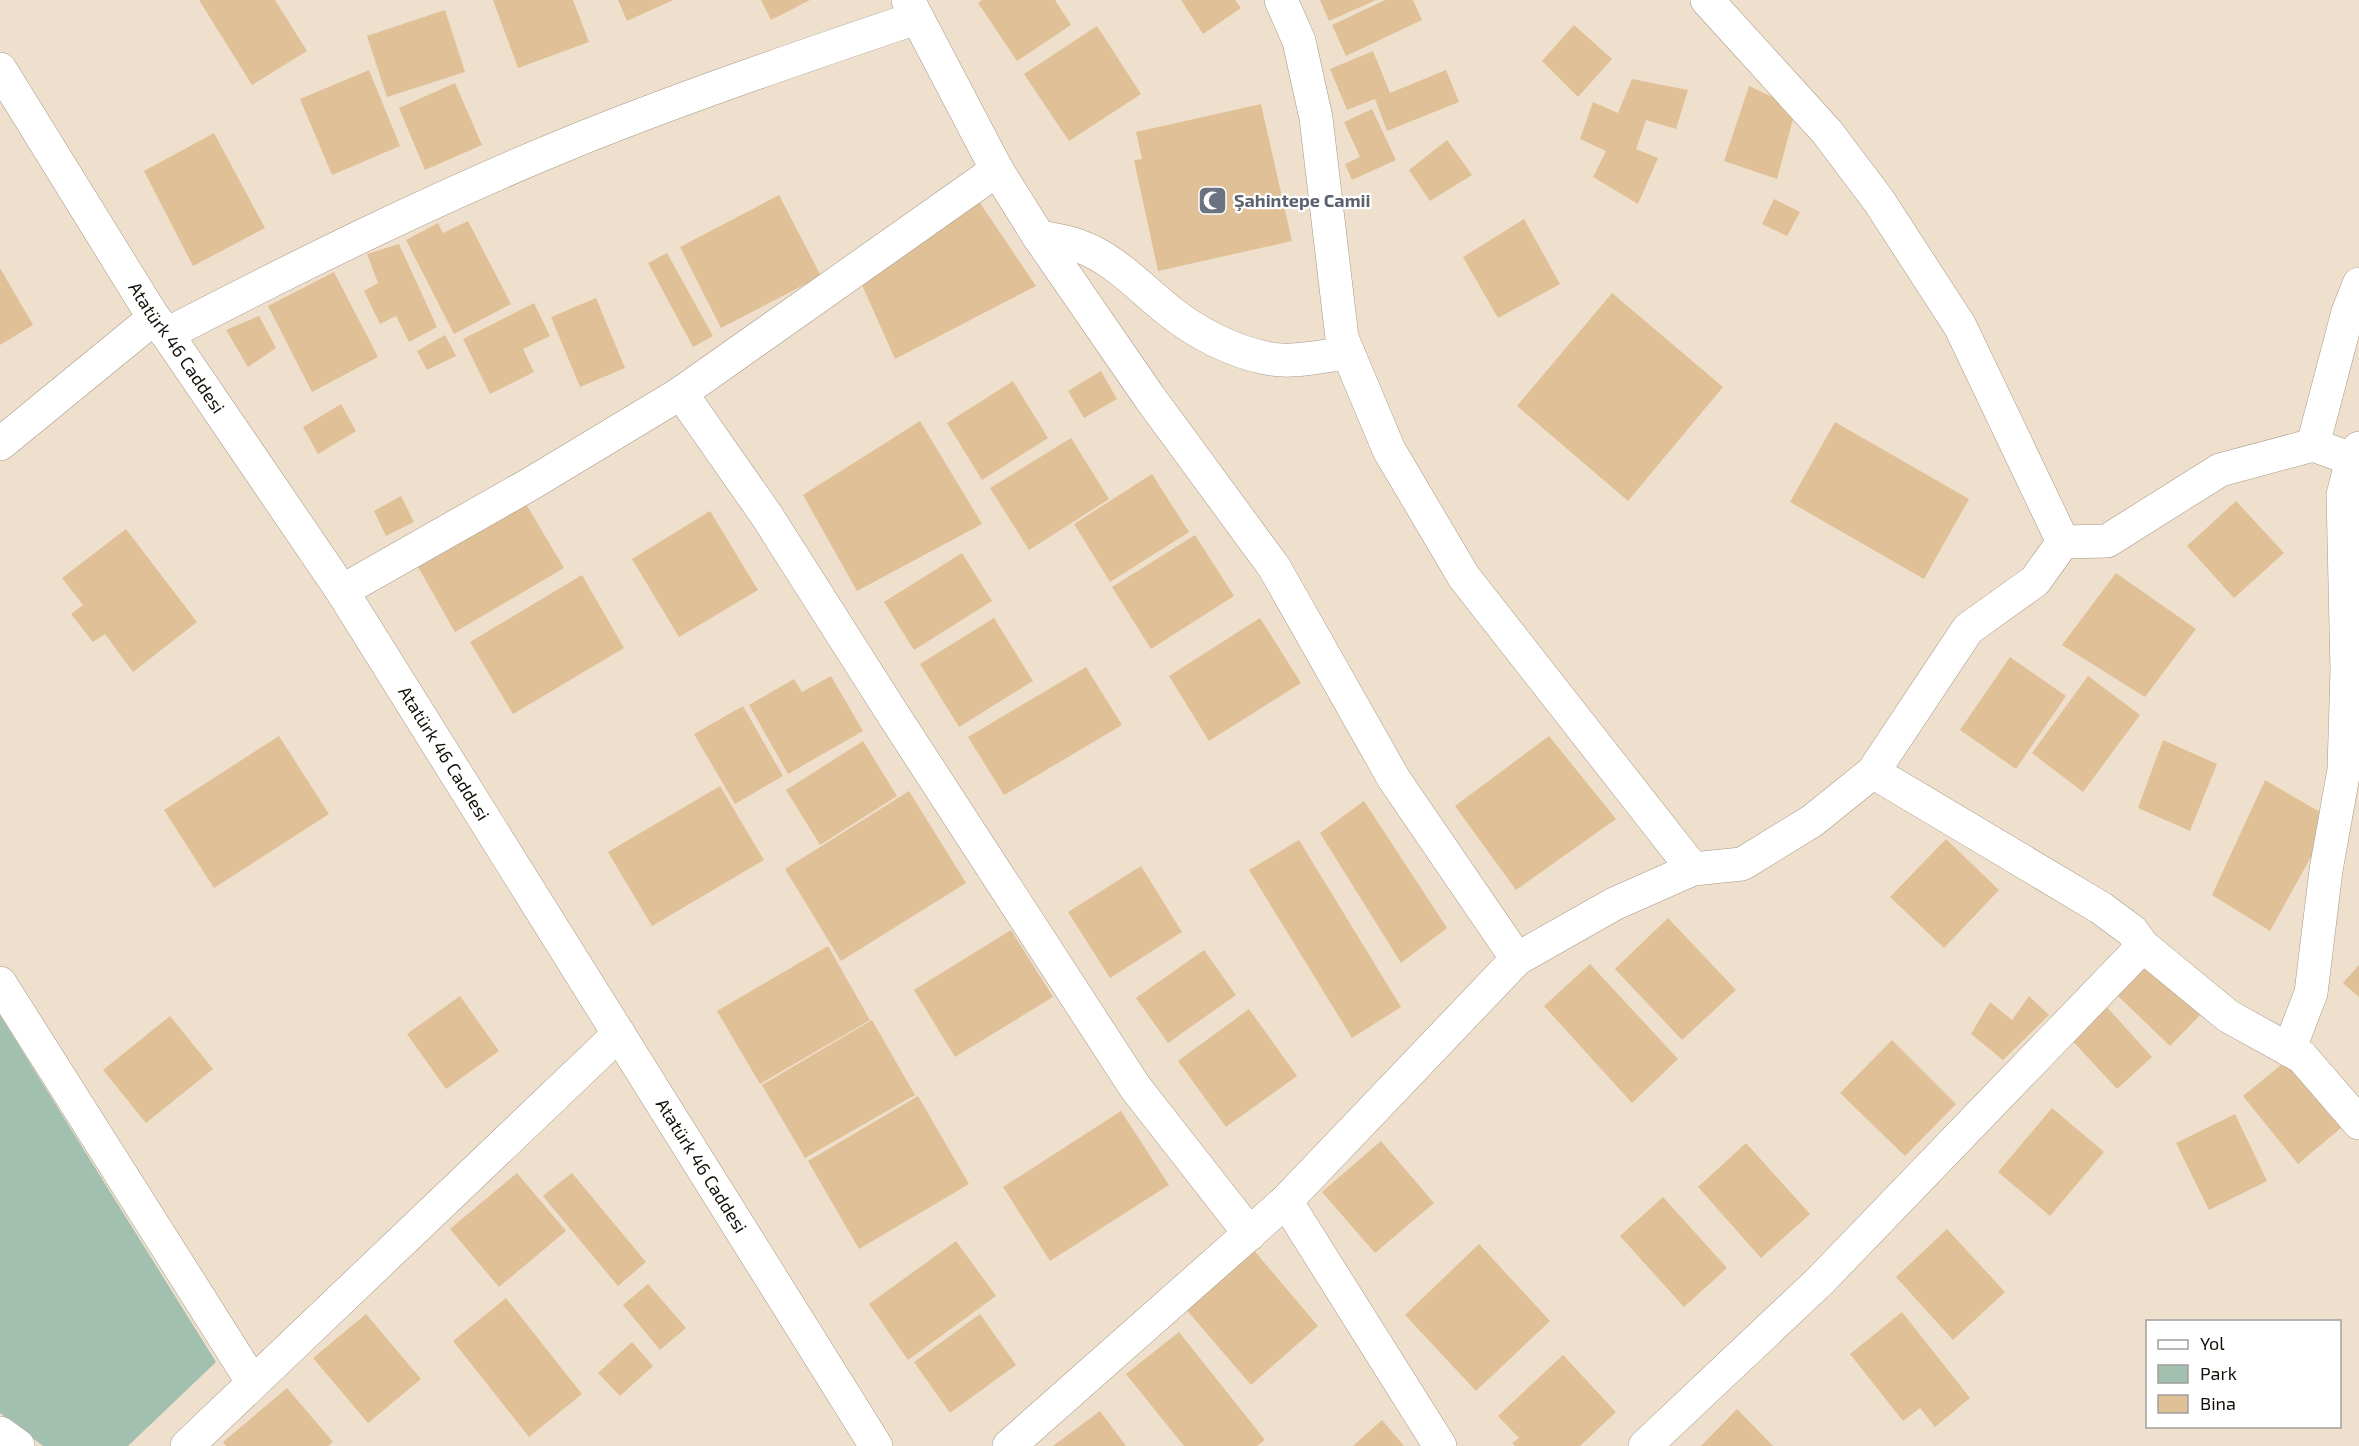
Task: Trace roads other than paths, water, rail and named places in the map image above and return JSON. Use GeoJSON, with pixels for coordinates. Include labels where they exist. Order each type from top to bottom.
{"type":"FeatureCollection","features":[{"type":"Feature","properties":{"kind":"street"},"geometry":{"type":"LineString","coordinates":[[1281,0],[1299,41],[1316,118],[1342,338],[1389,450],[1464,577],[1693,869]]}},
{"type":"Feature","properties":{"kind":"street"},"geometry":{"type":"LineString","coordinates":[[1707,0],[1827,132],[1879,201],[1960,326],[2062,542]]}},
{"type":"Feature","properties":{"kind":"street"},"geometry":{"type":"LineString","coordinates":[[0,444],[160,326],[460,190],[582,138],[912,9],[996,170],[1039,237],[1150,398],[1274,567],[1394,779],[1517,959]]}},
{"type":"Feature","properties":{"kind":"street","name":"Atatürk 46 Caddesi"},"geometry":{"type":"LineString","coordinates":[[0,69],[160,326],[342,591],[876,1446]]}},
{"type":"Feature","properties":{"kind":"street"},"geometry":{"type":"LineString","coordinates":[[342,591],[532,483],[681,393],[996,170]]}},
{"type":"Feature","properties":{"kind":"street"},"geometry":{"type":"LineString","coordinates":[[1039,237],[1080,246],[1107,259],[1169,311],[1205,334],[1237,350],[1268,359],[1348,353]]}},
{"type":"Feature","properties":{"kind":"street"},"geometry":{"type":"LineString","coordinates":[[2313,445],[2348,312],[2359,284]]}},
{"type":"Feature","properties":{"kind":"street"},"geometry":{"type":"LineString","coordinates":[[681,393],[767,516],[888,708],[1135,1087],[1250,1234]]}},
{"type":"Feature","properties":{"kind":"street"},"geometry":{"type":"LineString","coordinates":[[2062,542],[2107,541],[2220,471],[2313,445],[2355,453],[2343,495],[2347,670],[2344,770],[2326,870],[2311,993],[2289,1050]]}},
{"type":"Feature","properties":{"kind":"street"},"geometry":{"type":"LineString","coordinates":[[1009,1446],[1286,1201],[1517,959],[1614,904],[1693,869],[1742,864],[1812,821],[1873,772],[1968,629],[2035,581],[2062,542]]}},
{"type":"Feature","properties":{"kind":"street"},"geometry":{"type":"LineString","coordinates":[[1873,772],[2101,908],[2132,931],[2143,946],[2229,1016],[2302,1057],[2359,1123]]}},
{"type":"Feature","properties":{"kind":"street"},"geometry":{"type":"LineString","coordinates":[[1644,1446],[1820,1281],[2143,946]]}},
{"type":"Feature","properties":{"kind":"street"},"geometry":{"type":"LineString","coordinates":[[0,983],[253,1383]]}},
{"type":"Feature","properties":{"kind":"street"},"geometry":{"type":"LineString","coordinates":[[187,1446],[619,1034]]}},
{"type":"Feature","properties":{"kind":"street"},"geometry":{"type":"LineString","coordinates":[[1286,1201],[1440,1446]]}},
{"type":"Feature","properties":{"kind":"street"},"geometry":{"type":"LineString","coordinates":[[0,1432],[18,1446]]}},
{"type":"Feature","properties":{"kind":"place","name":"Şahintepe Camii"},"geometry":{"type":"Point","coordinates":[1213,201]}}]}
